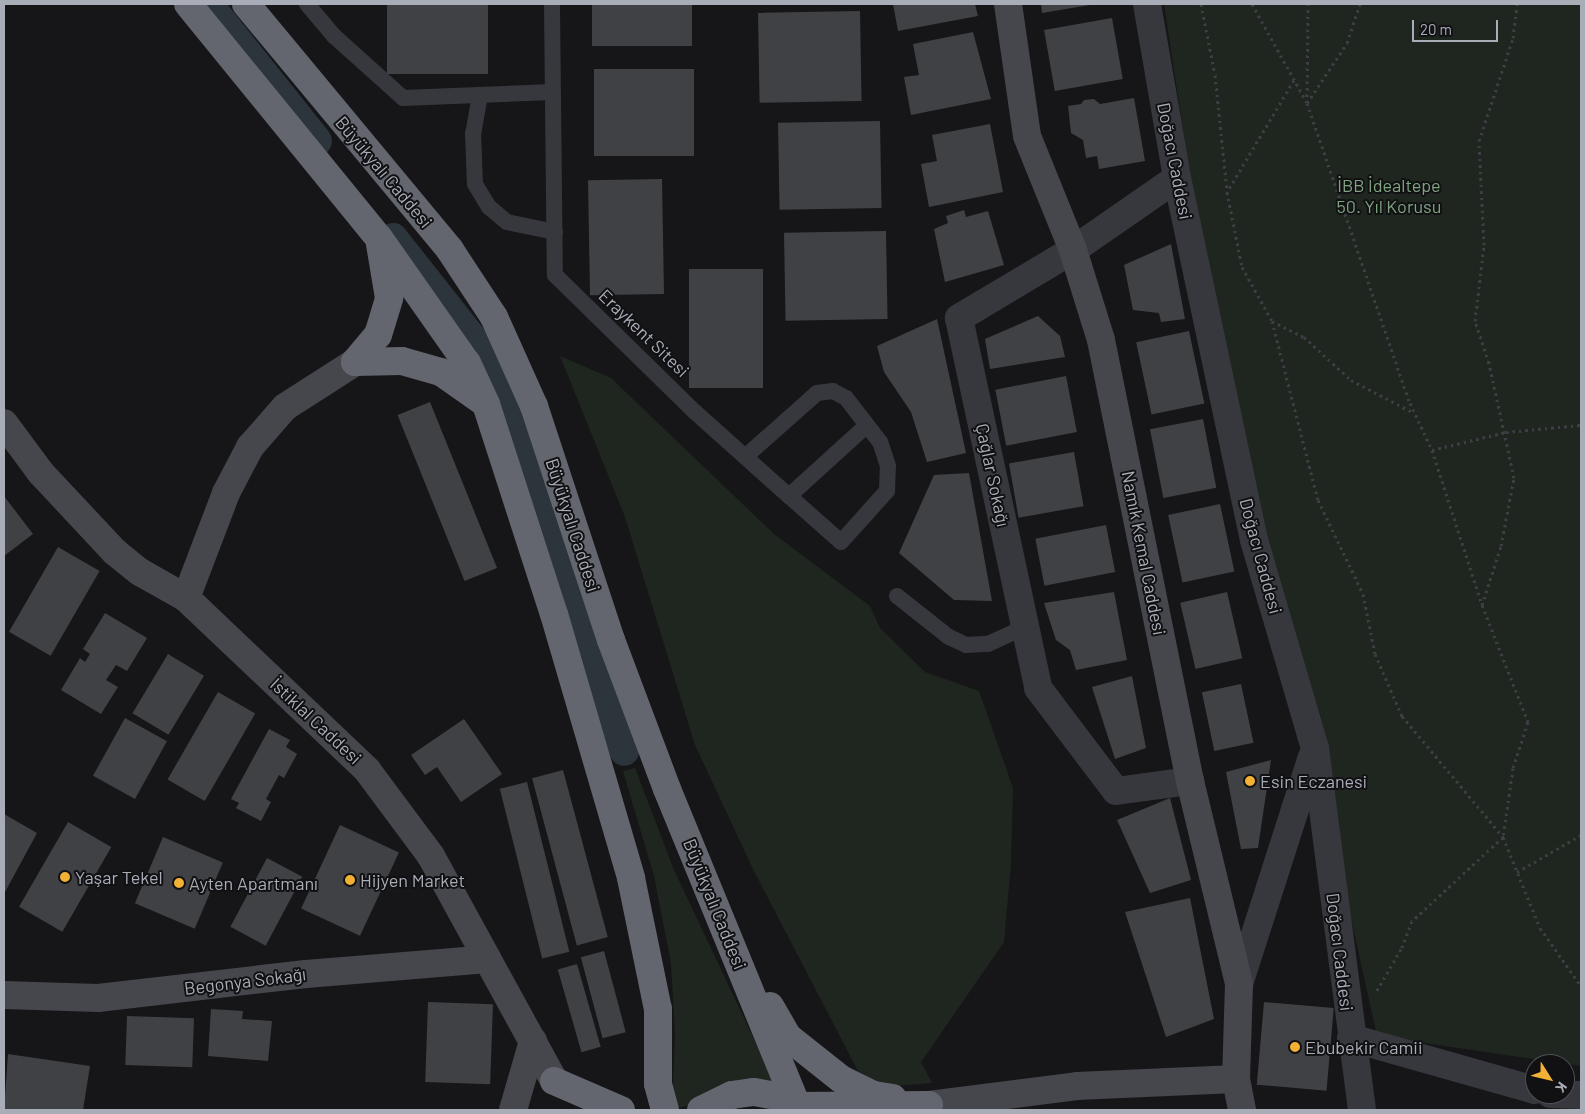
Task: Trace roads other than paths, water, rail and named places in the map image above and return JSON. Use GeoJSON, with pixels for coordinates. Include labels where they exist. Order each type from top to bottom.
{"type":"FeatureCollection","features":[{"type":"Feature","properties":{"kind":"highway"},"geometry":{"type":"LineString","coordinates":[[188,4],[379,238],[441,323],[467,363],[486,404],[554,614],[631,878],[658,1009],[658,1084],[665,1110]]}},
{"type":"Feature","properties":{"kind":"highway","name":"Büyükyalı Caddesi"},"geometry":{"type":"LineString","coordinates":[[246,4],[450,250],[494,318],[534,406],[611,640],[667,790],[799,1108]]}},
{"type":"Feature","properties":{"kind":"highway"},"geometry":{"type":"LineString","coordinates":[[356,362],[378,335],[389,298],[379,238]]}},
{"type":"Feature","properties":{"kind":"highway"},"geometry":{"type":"LineString","coordinates":[[356,362],[402,361],[441,372],[486,404]]}},
{"type":"Feature","properties":{"kind":"highway"},"geometry":{"type":"LineString","coordinates":[[730,941],[788,1037],[841,1078],[874,1095],[926,1108]]}},
{"type":"Feature","properties":{"kind":"highway"},"geometry":{"type":"LineString","coordinates":[[554,1081],[620,1110]]}},
{"type":"Feature","properties":{"kind":"highway","name":"İstiklal Caddesi"},"geometry":{"type":"LineString","coordinates":[[554,1081],[573,1110]]}},
{"type":"Feature","properties":{"kind":"highway"},"geometry":{"type":"LineString","coordinates":[[701,1110],[732,1095],[754,1092],[777,1096],[799,1108],[926,1108]]}},
{"type":"Feature","properties":{"kind":"street","name":"Namık Kemal Caddesi"},"geometry":{"type":"LineString","coordinates":[[1008,4],[1027,136],[1073,250],[1101,340],[1190,781],[1239,984],[1236,1079],[1242,1110]]}},
{"type":"Feature","properties":{"kind":"street","name":"Doğacı Caddesi"},"geometry":{"type":"LineString","coordinates":[[1147,4],[1177,178],[1254,540],[1315,748],[1351,1038],[1362,1110]]}},
{"type":"Feature","properties":{"kind":"street","name":"Çağlar Sokağı"},"geometry":{"type":"LineString","coordinates":[[1177,178],[1073,250],[959,318],[1038,688],[1116,791],[1190,781]]}},
{"type":"Feature","properties":{"kind":"street"},"geometry":{"type":"LineString","coordinates":[[186,598],[207,538],[250,447],[285,407],[356,362]]}},
{"type":"Feature","properties":{"kind":"street","name":"İstiklal Caddesi"},"geometry":{"type":"LineString","coordinates":[[4,423],[40,473],[115,552],[140,572],[186,598],[367,770],[431,856],[554,1081]]}},
{"type":"Feature","properties":{"kind":"street"},"geometry":{"type":"LineString","coordinates":[[1239,984],[1315,748]]}},
{"type":"Feature","properties":{"kind":"street","name":"Begonya Sokağı"},"geometry":{"type":"LineString","coordinates":[[4,995],[98,998],[306,974],[486,959]]}},
{"type":"Feature","properties":{"kind":"street"},"geometry":{"type":"LineString","coordinates":[[1351,1038],[1525,1087]]}},
{"type":"Feature","properties":{"kind":"street"},"geometry":{"type":"LineString","coordinates":[[512,1110],[533,1041]]}},
{"type":"Feature","properties":{"kind":"street"},"geometry":{"type":"LineString","coordinates":[[926,1108],[1077,1086],[1236,1079]]}},
{"type":"Feature","properties":{"kind":"lane"},"geometry":{"type":"LineString","coordinates":[[307,4],[334,36],[403,98],[553,92]]}},
{"type":"Feature","properties":{"kind":"lane","name":"Eraykent Sitesi"},"geometry":{"type":"LineString","coordinates":[[552,4],[555,275],[745,457],[841,542],[887,491],[885,454],[867,425]]}},
{"type":"Feature","properties":{"kind":"lane"},"geometry":{"type":"LineString","coordinates":[[480,95],[473,133],[475,184],[489,207],[507,222],[555,232]]}},
{"type":"Feature","properties":{"kind":"lane"},"geometry":{"type":"LineString","coordinates":[[745,457],[817,393],[840,394],[867,425],[789,496]]}},
{"type":"Feature","properties":{"kind":"lane"},"geometry":{"type":"LineString","coordinates":[[897,596],[949,637],[966,645],[988,644],[1025,627]]}},
{"type":"Feature","properties":{"kind":"waterway"},"geometry":{"type":"LineString","coordinates":[[208,4],[317,141]]}},
{"type":"Feature","properties":{"kind":"waterway"},"geometry":{"type":"LineString","coordinates":[[393,238],[499,372],[624,751]]}},
{"type":"Feature","properties":{"kind":"place","name":"Esin Eczanesi"},"geometry":{"type":"Point","coordinates":[1250,781]}},
{"type":"Feature","properties":{"kind":"place","name":"Yaşar Tekel"},"geometry":{"type":"Point","coordinates":[65,877]}},
{"type":"Feature","properties":{"kind":"place","name":"Hijyen Market"},"geometry":{"type":"Point","coordinates":[350,880]}},
{"type":"Feature","properties":{"kind":"place","name":"Ayten Apartmanı"},"geometry":{"type":"Point","coordinates":[179,883]}},
{"type":"Feature","properties":{"kind":"place","name":"Ebubekir Camii"},"geometry":{"type":"Point","coordinates":[1295,1047]}},
{"type":"Feature","properties":{"kind":"park label","name":"İBB İdealtepe 50. Yıl Korusu"},"geometry":{"type":"Point","coordinates":[1389,196]}}]}
